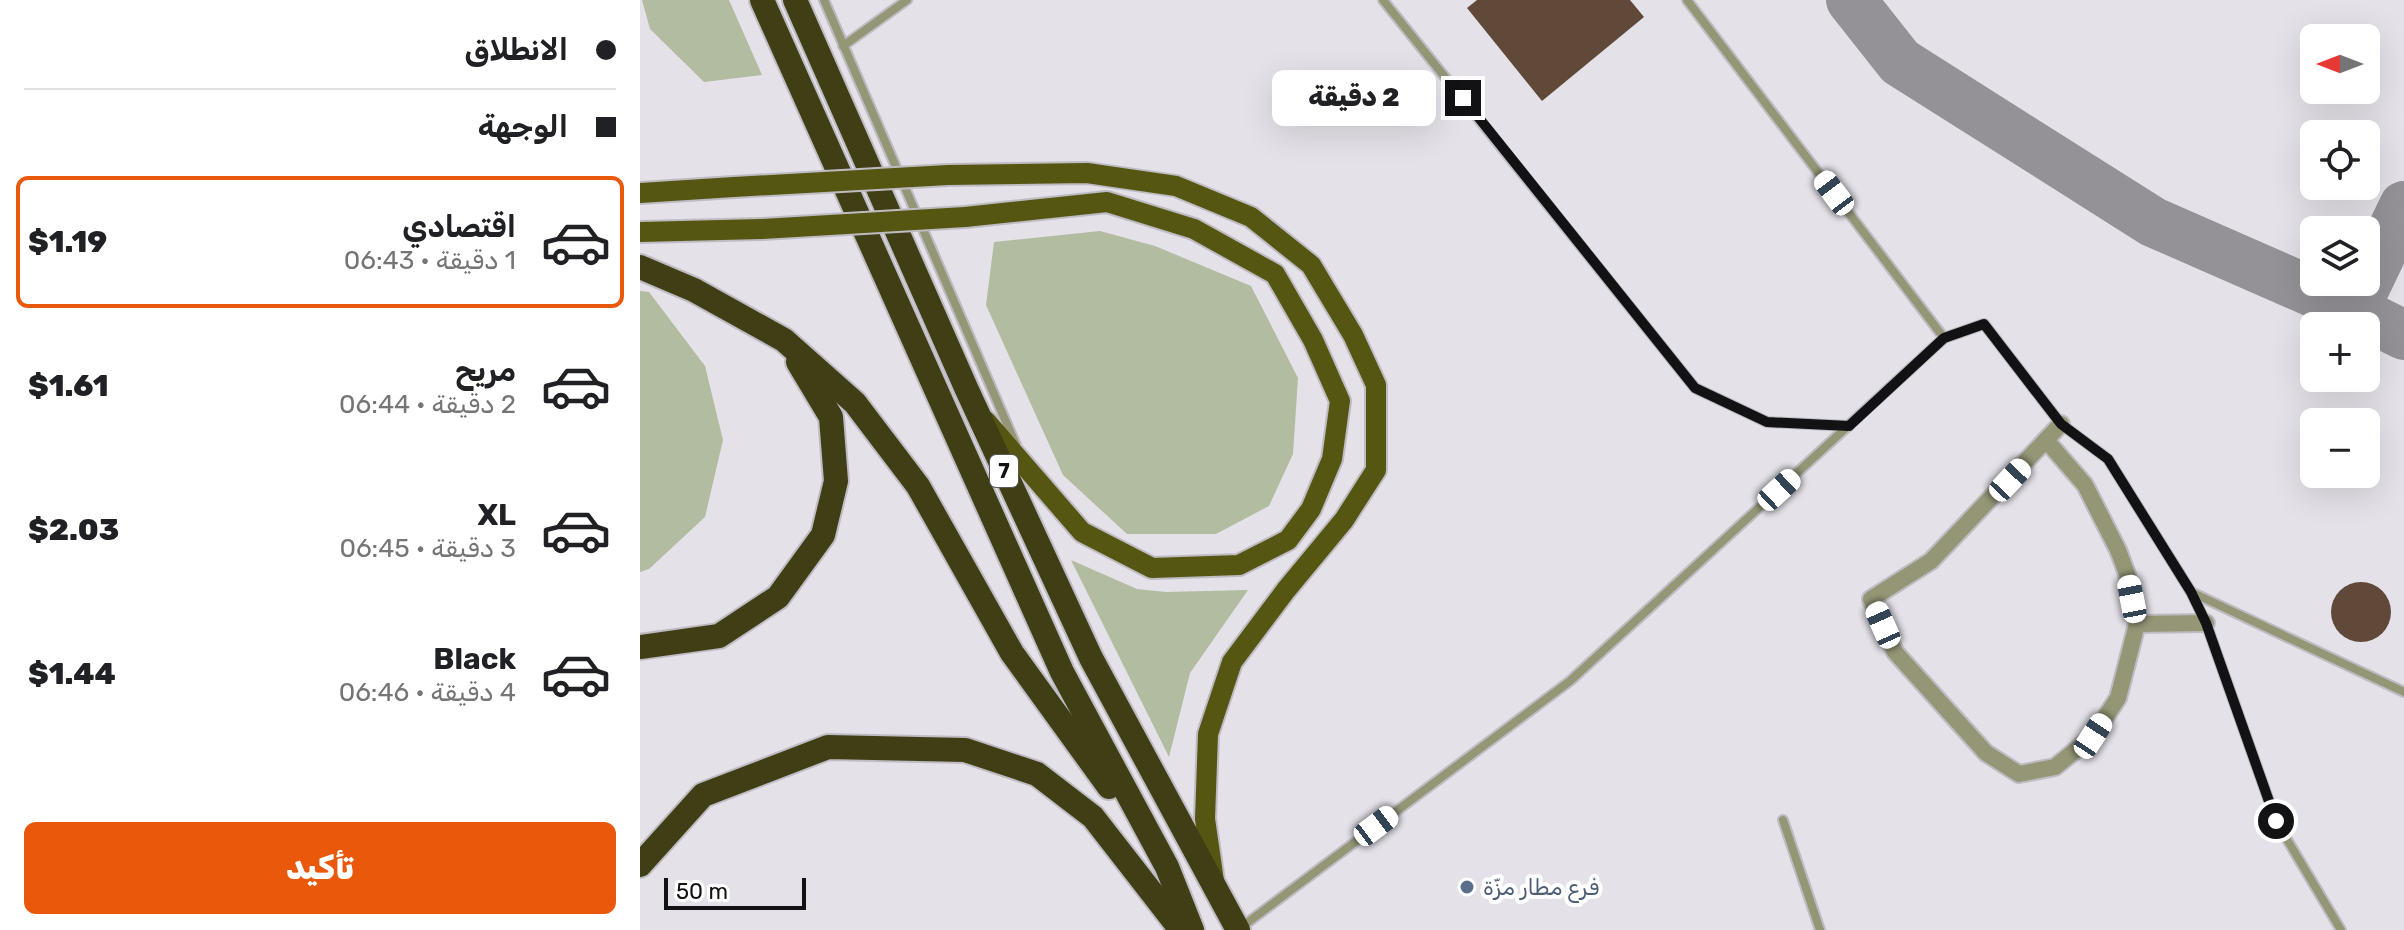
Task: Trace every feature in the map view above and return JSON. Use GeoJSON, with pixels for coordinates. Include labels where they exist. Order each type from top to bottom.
{"type":"FeatureCollection","features":[{"type":"Feature","properties":{"kind":"highway","name":"7"},"geometry":{"type":"LineString","coordinates":[[762,0],[1062,672],[1167,867],[1192,930]]}},
{"type":"Feature","properties":{"kind":"highway","name":"7"},"geometry":{"type":"LineString","coordinates":[[795,0],[976,411],[1091,658],[1238,930]]}},
{"type":"Feature","properties":{"kind":"highway"},"geometry":{"type":"LineString","coordinates":[[640,267],[694,290],[784,340],[855,403],[918,486],[1012,653],[1167,867]]}},
{"type":"Feature","properties":{"kind":"highway"},"geometry":{"type":"LineString","coordinates":[[640,647],[719,636],[778,597],[823,535],[836,481],[831,417],[784,340]]}},
{"type":"Feature","properties":{"kind":"highway"},"geometry":{"type":"LineString","coordinates":[[640,865],[703,795],[828,747],[965,750],[1037,774],[1093,817],[1181,930]]}},
{"type":"Feature","properties":{"kind":"main road"},"geometry":{"type":"LineString","coordinates":[[640,193],[948,175],[1087,173],[1176,186],[1251,217],[1311,265],[1353,335],[1376,385],[1376,470],[1344,520],[1232,662],[1208,734],[1205,819],[1215,889]]}},
{"type":"Feature","properties":{"kind":"main road"},"geometry":{"type":"LineString","coordinates":[[640,232],[762,229],[965,217],[1107,202],[1194,229],[1275,274],[1313,340],[1340,401],[1332,459],[1311,509],[1288,540],[1239,565],[1152,568],[1082,532],[1023,461],[976,411]]}},
{"type":"Feature","properties":{"kind":"street"},"geometry":{"type":"LineString","coordinates":[[2046,440],[2085,485],[2118,550],[2127,574],[2137,624],[2118,698],[2093,736],[2055,767],[2019,774],[1986,753],[1895,652],[1871,599],[1931,561],[2061,424]]}},
{"type":"Feature","properties":{"kind":"street"},"geometry":{"type":"LineString","coordinates":[[2137,624],[2206,623]]}},
{"type":"Feature","properties":{"kind":"lane"},"geometry":{"type":"LineString","coordinates":[[824,0],[1023,461]]}},
{"type":"Feature","properties":{"kind":"lane"},"geometry":{"type":"LineString","coordinates":[[843,46],[907,0]]}},
{"type":"Feature","properties":{"kind":"lane"},"geometry":{"type":"LineString","coordinates":[[1383,0],[1695,388],[1767,422],[1849,426]]}},
{"type":"Feature","properties":{"kind":"lane"},"geometry":{"type":"LineString","coordinates":[[1687,0],[1944,338]]}},
{"type":"Feature","properties":{"kind":"lane"},"geometry":{"type":"LineString","coordinates":[[1238,930],[1570,681],[1944,338],[1984,324],[2061,424],[2108,459],[2191,592],[2206,623],[2276,821],[2341,930]]}},
{"type":"Feature","properties":{"kind":"lane"},"geometry":{"type":"LineString","coordinates":[[2191,592],[2404,692]]}},
{"type":"Feature","properties":{"kind":"lane"},"geometry":{"type":"LineString","coordinates":[[1783,820],[1820,930]]}},
{"type":"Feature","properties":{"kind":"green space"},"geometry":{"type":"Polygon","coordinates":[[[642,0],[729,0],[762,75],[704,82],[650,29],[642,0]]]}},
{"type":"Feature","properties":{"kind":"green space"},"geometry":{"type":"Polygon","coordinates":[[[1100,231],[1155,246],[1251,286],[1298,378],[1293,454],[1269,506],[1216,534],[1127,534],[1063,475],[986,305],[994,242],[1100,231]]]}},
{"type":"Feature","properties":{"kind":"green space"},"geometry":{"type":"Polygon","coordinates":[[[640,291],[649,292],[705,366],[723,440],[705,517],[649,569],[640,572],[640,291]]]}},
{"type":"Feature","properties":{"kind":"green space"},"geometry":{"type":"Polygon","coordinates":[[[1071,560],[1137,589],[1166,592],[1248,590],[1190,673],[1169,757],[1071,560]]]}},
{"type":"Feature","properties":{"kind":"building"},"geometry":{"type":"Polygon","coordinates":[[[1477,0],[1630,0],[1644,17],[1542,101],[1467,8],[1477,0]]]}},
{"type":"Feature","properties":{"kind":"building"},"geometry":{"type":"Polygon","coordinates":[[[2361,582],[2372,584],[2382,591],[2389,601],[2389,623],[2382,633],[2372,640],[2361,642],[2350,640],[2340,633],[2333,623],[2331,612],[2333,601],[2340,591],[2350,584],[2361,582]]]}},
{"type":"Feature","properties":{"kind":"taxiway"},"geometry":{"type":"LineString","coordinates":[[1851,0],[1900,62],[2153,222],[2404,335]]}},
{"type":"Feature","properties":{"kind":"taxiway"},"geometry":{"type":"LineString","coordinates":[[2354,310],[2404,206]]}},
{"type":"Feature","properties":{"kind":"place","name":"فرع مطار مزّة"},"geometry":{"type":"Point","coordinates":[1467,887]}},
{"type":"Feature","properties":{"kind":"route"},"geometry":{"type":"LineString","coordinates":[[1463,98],[1695,388],[1767,422],[1849,426],[1944,338],[1984,324],[2061,424],[2108,459],[2191,592],[2206,623],[2276,821]]}}]}
